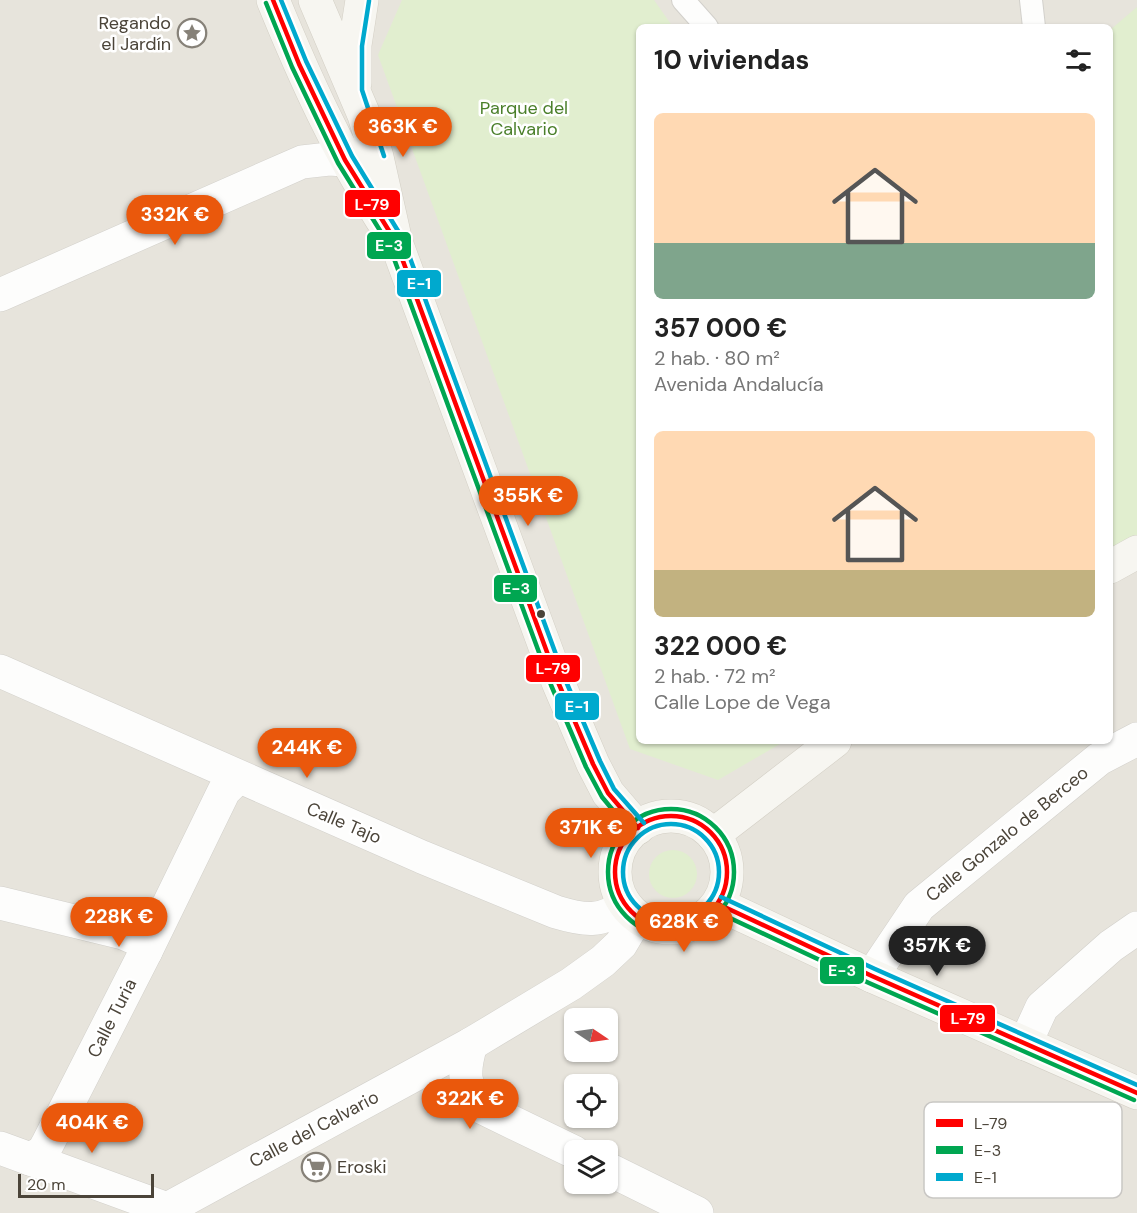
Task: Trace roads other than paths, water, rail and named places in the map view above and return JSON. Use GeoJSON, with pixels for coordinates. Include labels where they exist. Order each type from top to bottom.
{"type":"FeatureCollection","features":[{"type":"Feature","properties":{"kind":"main road"},"geometry":{"type":"LineString","coordinates":[[273,0],[299,64],[345,160],[396,242]]}},
{"type":"Feature","properties":{"kind":"main road"},"geometry":{"type":"LineString","coordinates":[[315,0],[355,91],[377,157],[396,242],[563,692],[593,764],[608,793],[638,828]]}},
{"type":"Feature","properties":{"kind":"main road"},"geometry":{"type":"LineString","coordinates":[[355,91],[356,45],[362,0]]}},
{"type":"Feature","properties":{"kind":"main road"},"geometry":{"type":"LineString","coordinates":[[1113,565],[1137,552]]}},
{"type":"Feature","properties":{"kind":"main road"},"geometry":{"type":"LineString","coordinates":[[713,835],[831,744]]}},
{"type":"Feature","properties":{"kind":"main road"},"geometry":{"type":"LineString","coordinates":[[669,816],[686,818],[701,824],[713,835],[724,851],[727,869],[725,888],[718,904],[705,917],[689,926],[671,929],[653,926],[631,910],[618,891],[615,877],[616,864],[624,843],[638,828],[652,819],[669,816]]}},
{"type":"Feature","properties":{"kind":"main road"},"geometry":{"type":"LineString","coordinates":[[718,904],[872,976],[1137,1093]]}},
{"type":"Feature","properties":{"kind":"street"},"geometry":{"type":"LineString","coordinates":[[0,295],[302,162],[345,160]]}},
{"type":"Feature","properties":{"kind":"street","name":"Calle Tajo"},"geometry":{"type":"LineString","coordinates":[[0,671],[422,857],[576,918],[599,918],[631,910]]}},
{"type":"Feature","properties":{"kind":"street","name":"Calle Gonzalo de Berceo"},"geometry":{"type":"LineString","coordinates":[[872,976],[919,906],[1099,759],[1137,739]]}},
{"type":"Feature","properties":{"kind":"street","name":"Calle Turia"},"geometry":{"type":"LineString","coordinates":[[30,1159],[43,1152],[48,1143],[224,791],[238,777]]}},
{"type":"Feature","properties":{"kind":"street"},"geometry":{"type":"LineString","coordinates":[[0,903],[123,933],[139,940],[146,951]]}},
{"type":"Feature","properties":{"kind":"street","name":"Calle del Calvario"},"geometry":{"type":"LineString","coordinates":[[168,1212],[471,1044],[571,984],[603,961],[621,944],[631,910]]}},
{"type":"Feature","properties":{"kind":"street"},"geometry":{"type":"LineString","coordinates":[[1025,1044],[1042,1007],[1111,946],[1137,928]]}},
{"type":"Feature","properties":{"kind":"street"},"geometry":{"type":"LineString","coordinates":[[471,1044],[465,1078],[472,1096],[483,1108],[564,1147]]}},
{"type":"Feature","properties":{"kind":"street"},"geometry":{"type":"LineString","coordinates":[[0,1148],[168,1212]]}},
{"type":"Feature","properties":{"kind":"street"},"geometry":{"type":"LineString","coordinates":[[618,1174],[698,1213]]}},
{"type":"Feature","properties":{"kind":"lane"},"geometry":{"type":"LineString","coordinates":[[683,0],[704,24]]}},
{"type":"Feature","properties":{"kind":"lane"},"geometry":{"type":"LineString","coordinates":[[1031,0],[1034,24]]}},
{"type":"Feature","properties":{"kind":"place","name":"Regando el Jardín"},"geometry":{"type":"Point","coordinates":[192,33]}},
{"type":"Feature","properties":{"kind":"place","name":"Eroski"},"geometry":{"type":"Point","coordinates":[316,1167]}},
{"type":"Feature","properties":{"kind":"park label","name":"Parque del Calvario"},"geometry":{"type":"Point","coordinates":[524,118]}}]}
